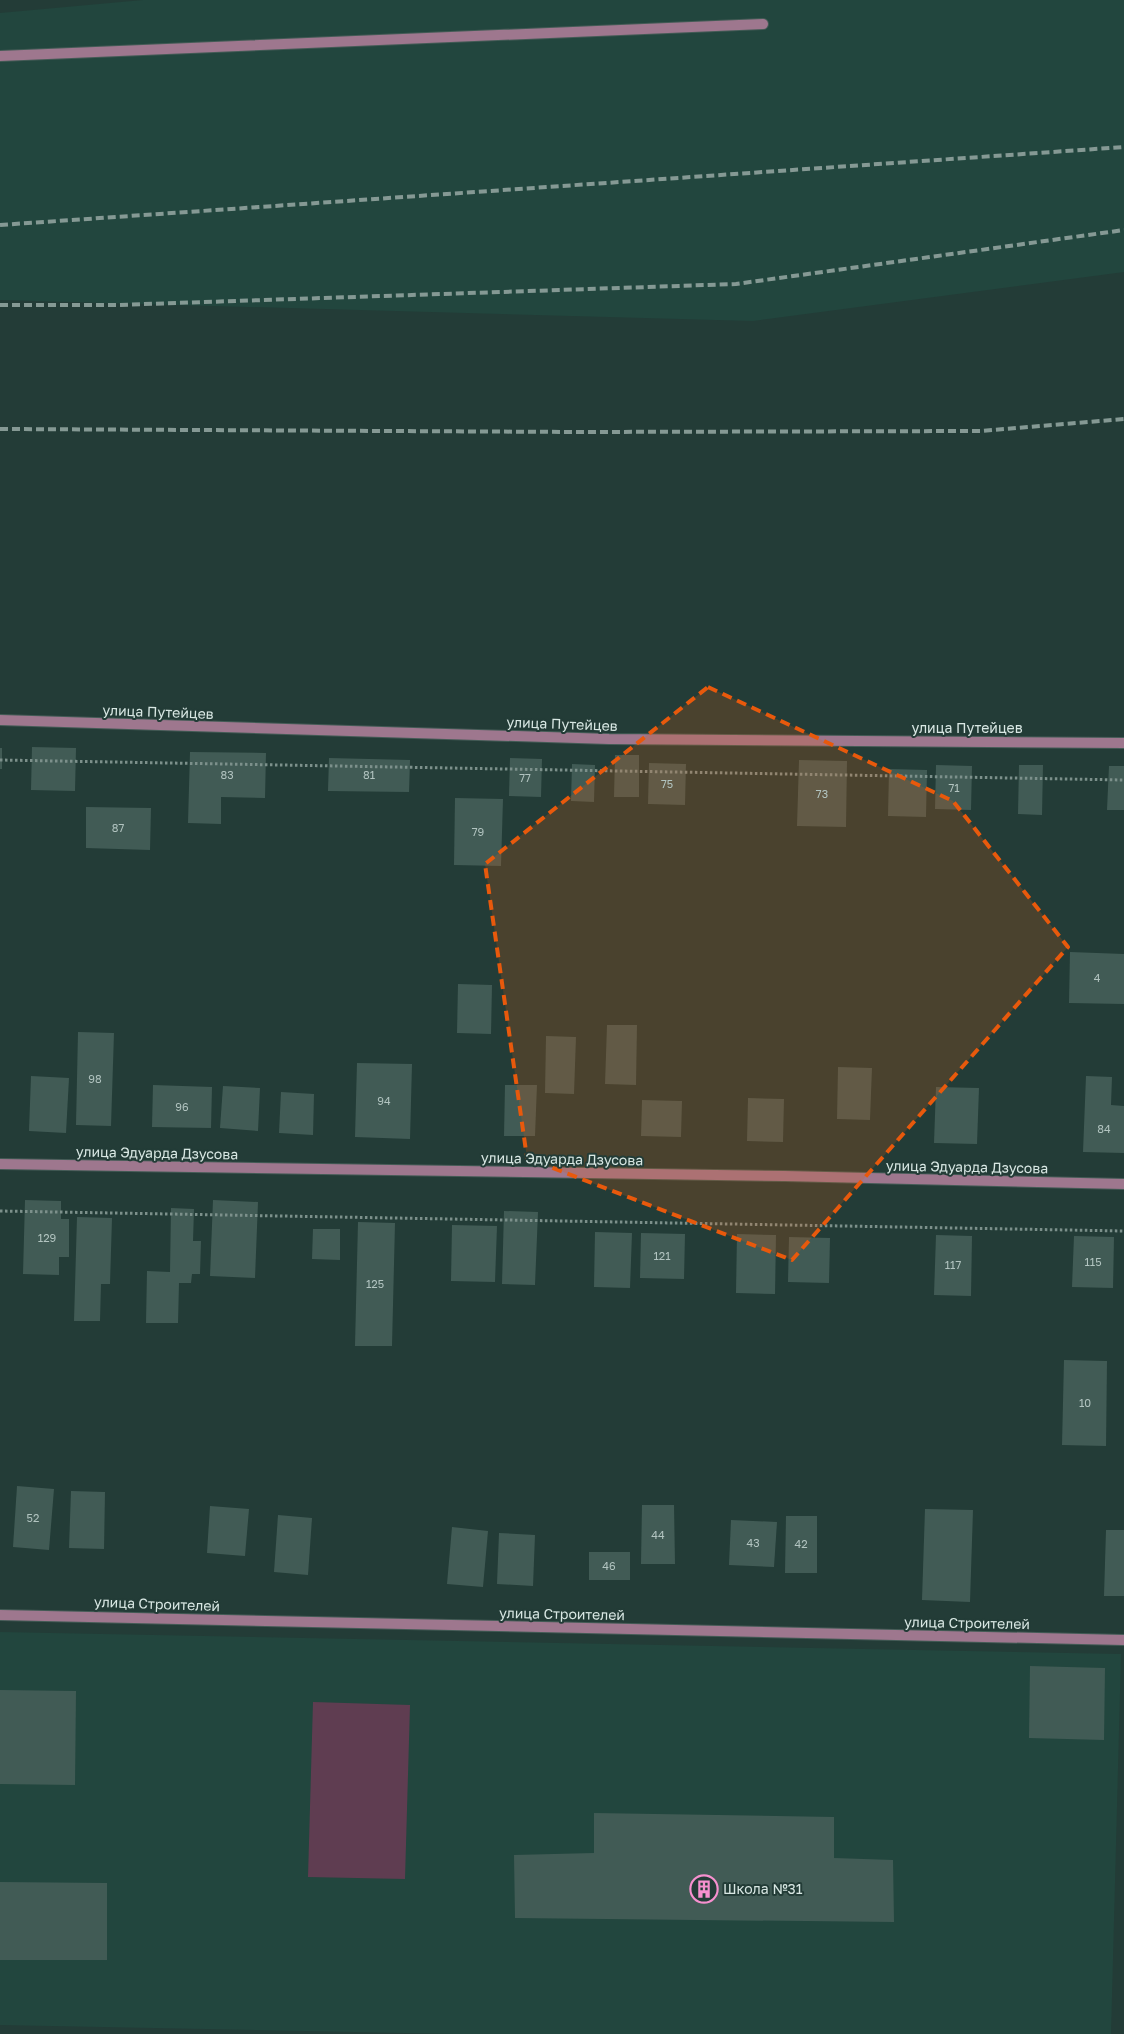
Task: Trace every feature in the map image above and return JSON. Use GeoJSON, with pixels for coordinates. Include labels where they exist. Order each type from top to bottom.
{"type":"FeatureCollection","features":[{"type":"Feature","properties":{"kind":"street"},"geometry":{"type":"LineString","coordinates":[[0,56],[763,24]]}},
{"type":"Feature","properties":{"kind":"street","name":"улица Путейцев"},"geometry":{"type":"LineString","coordinates":[[0,720],[609,739],[1124,743]]}},
{"type":"Feature","properties":{"kind":"street","name":"улица Эдуарда Дзусова"},"geometry":{"type":"LineString","coordinates":[[0,1164],[784,1176],[1124,1184]]}},
{"type":"Feature","properties":{"kind":"street","name":"улица Строителей"},"geometry":{"type":"LineString","coordinates":[[0,1614],[1124,1640]]}},
{"type":"Feature","properties":{"kind":"path"},"geometry":{"type":"LineString","coordinates":[[0,760],[1124,780]]}},
{"type":"Feature","properties":{"kind":"path"},"geometry":{"type":"LineString","coordinates":[[0,1211],[1124,1231]]}},
{"type":"Feature","properties":{"kind":"highlighted area"},"geometry":{"type":"Polygon","coordinates":[[[708,687],[953,801],[1068,947],[792,1260],[527,1158],[485,864],[708,687]]]}},
{"type":"Feature","properties":{"kind":"shaded area"},"geometry":{"type":"Polygon","coordinates":[[[143,0],[1124,0],[1124,272],[753,321],[0,300],[0,13],[143,0]]]}},
{"type":"Feature","properties":{"kind":"shaded area"},"geometry":{"type":"Polygon","coordinates":[[[0,1632],[1121,1654],[1111,2034],[453,2034],[0,2025],[0,1632]]]}},
{"type":"Feature","properties":{"kind":"shaded area"},"geometry":{"type":"Polygon","coordinates":[[[313,1702],[410,1705],[405,1879],[308,1877],[313,1702]]]}},
{"type":"Feature","properties":{"kind":"building"},"geometry":{"type":"Polygon","coordinates":[[[32,747],[76,748],[75,791],[31,790],[32,747]]]}},
{"type":"Feature","properties":{"kind":"building"},"geometry":{"type":"Polygon","coordinates":[[[0,748],[2,748],[2,769],[0,769],[0,748]]]}},
{"type":"Feature","properties":{"kind":"building"},"geometry":{"type":"Polygon","coordinates":[[[190,752],[266,753],[265,798],[221,797],[221,824],[188,823],[190,752]]]}},
{"type":"Feature","properties":{"kind":"building"},"geometry":{"type":"Polygon","coordinates":[[[615,755],[639,755],[639,797],[614,797],[615,755]]]}},
{"type":"Feature","properties":{"kind":"building"},"geometry":{"type":"Polygon","coordinates":[[[329,758],[410,760],[409,792],[328,791],[329,758]]]}},
{"type":"Feature","properties":{"kind":"building"},"geometry":{"type":"Polygon","coordinates":[[[510,758],[542,759],[541,797],[509,796],[510,758]]]}},
{"type":"Feature","properties":{"kind":"building"},"geometry":{"type":"Polygon","coordinates":[[[799,760],[847,761],[846,827],[797,826],[799,760]]]}},
{"type":"Feature","properties":{"kind":"building"},"geometry":{"type":"Polygon","coordinates":[[[649,763],[686,764],[685,805],[648,804],[649,763]]]}},
{"type":"Feature","properties":{"kind":"building"},"geometry":{"type":"Polygon","coordinates":[[[572,764],[595,765],[594,802],[571,801],[572,764]]]}},
{"type":"Feature","properties":{"kind":"building"},"geometry":{"type":"Polygon","coordinates":[[[936,765],[972,766],[971,810],[935,809],[936,765]]]}},
{"type":"Feature","properties":{"kind":"building"},"geometry":{"type":"Polygon","coordinates":[[[1019,765],[1043,765],[1042,815],[1018,814],[1019,765]]]}},
{"type":"Feature","properties":{"kind":"building"},"geometry":{"type":"Polygon","coordinates":[[[1109,766],[1124,766],[1124,810],[1107,810],[1109,766]]]}},
{"type":"Feature","properties":{"kind":"building"},"geometry":{"type":"Polygon","coordinates":[[[889,769],[927,770],[926,817],[888,816],[889,769]]]}},
{"type":"Feature","properties":{"kind":"building"},"geometry":{"type":"Polygon","coordinates":[[[455,798],[503,799],[501,866],[454,865],[455,798]]]}},
{"type":"Feature","properties":{"kind":"building"},"geometry":{"type":"Polygon","coordinates":[[[86,807],[151,808],[150,850],[86,848],[86,807]]]}},
{"type":"Feature","properties":{"kind":"building"},"geometry":{"type":"Polygon","coordinates":[[[1070,952],[1124,954],[1124,1004],[1069,1003],[1070,952]]]}},
{"type":"Feature","properties":{"kind":"building"},"geometry":{"type":"Polygon","coordinates":[[[458,984],[492,985],[491,1034],[457,1033],[458,984]]]}},
{"type":"Feature","properties":{"kind":"building"},"geometry":{"type":"Polygon","coordinates":[[[607,1025],[637,1025],[636,1085],[605,1084],[607,1025]]]}},
{"type":"Feature","properties":{"kind":"building"},"geometry":{"type":"Polygon","coordinates":[[[78,1032],[114,1033],[111,1126],[76,1125],[78,1032]]]}},
{"type":"Feature","properties":{"kind":"building"},"geometry":{"type":"Polygon","coordinates":[[[546,1036],[576,1037],[574,1094],[545,1093],[546,1036]]]}},
{"type":"Feature","properties":{"kind":"building"},"geometry":{"type":"Polygon","coordinates":[[[357,1063],[412,1064],[410,1139],[355,1137],[357,1063]]]}},
{"type":"Feature","properties":{"kind":"building"},"geometry":{"type":"Polygon","coordinates":[[[838,1067],[872,1068],[870,1120],[837,1119],[838,1067]]]}},
{"type":"Feature","properties":{"kind":"building"},"geometry":{"type":"Polygon","coordinates":[[[31,1076],[69,1078],[66,1133],[29,1131],[31,1076]]]}},
{"type":"Feature","properties":{"kind":"building"},"geometry":{"type":"Polygon","coordinates":[[[1086,1076],[1112,1077],[1111,1105],[1124,1106],[1124,1153],[1083,1152],[1086,1076]]]}},
{"type":"Feature","properties":{"kind":"building"},"geometry":{"type":"Polygon","coordinates":[[[153,1085],[212,1087],[211,1128],[152,1127],[153,1085]]]}},
{"type":"Feature","properties":{"kind":"building"},"geometry":{"type":"Polygon","coordinates":[[[505,1085],[537,1085],[535,1136],[504,1136],[505,1085]]]}},
{"type":"Feature","properties":{"kind":"building"},"geometry":{"type":"Polygon","coordinates":[[[223,1086],[260,1088],[258,1131],[220,1128],[223,1086]]]}},
{"type":"Feature","properties":{"kind":"building"},"geometry":{"type":"Polygon","coordinates":[[[936,1087],[979,1088],[977,1144],[934,1143],[936,1087]]]}},
{"type":"Feature","properties":{"kind":"building"},"geometry":{"type":"Polygon","coordinates":[[[281,1092],[314,1094],[313,1135],[279,1133],[281,1092]]]}},
{"type":"Feature","properties":{"kind":"building"},"geometry":{"type":"Polygon","coordinates":[[[748,1098],[784,1099],[783,1142],[747,1141],[748,1098]]]}},
{"type":"Feature","properties":{"kind":"building"},"geometry":{"type":"Polygon","coordinates":[[[642,1100],[682,1101],[681,1137],[641,1136],[642,1100]]]}},
{"type":"Feature","properties":{"kind":"building"},"geometry":{"type":"Polygon","coordinates":[[[25,1200],[61,1201],[61,1219],[69,1219],[69,1257],[59,1257],[59,1275],[23,1274],[25,1200]]]}},
{"type":"Feature","properties":{"kind":"building"},"geometry":{"type":"Polygon","coordinates":[[[213,1200],[258,1202],[255,1278],[210,1276],[213,1200]]]}},
{"type":"Feature","properties":{"kind":"building"},"geometry":{"type":"Polygon","coordinates":[[[171,1208],[194,1209],[193,1241],[201,1241],[200,1274],[192,1274],[191,1283],[179,1283],[178,1323],[146,1323],[147,1271],[170,1272],[171,1208]]]}},
{"type":"Feature","properties":{"kind":"building"},"geometry":{"type":"Polygon","coordinates":[[[504,1211],[538,1212],[535,1285],[502,1284],[504,1211]]]}},
{"type":"Feature","properties":{"kind":"building"},"geometry":{"type":"Polygon","coordinates":[[[77,1217],[112,1218],[110,1284],[101,1284],[100,1321],[74,1321],[77,1217]]]}},
{"type":"Feature","properties":{"kind":"building"},"geometry":{"type":"Polygon","coordinates":[[[358,1222],[395,1223],[392,1346],[355,1346],[358,1222]]]}},
{"type":"Feature","properties":{"kind":"building"},"geometry":{"type":"Polygon","coordinates":[[[452,1225],[497,1226],[495,1282],[451,1281],[452,1225]]]}},
{"type":"Feature","properties":{"kind":"building"},"geometry":{"type":"Polygon","coordinates":[[[313,1229],[340,1229],[340,1260],[312,1259],[313,1229]]]}},
{"type":"Feature","properties":{"kind":"building"},"geometry":{"type":"Polygon","coordinates":[[[595,1232],[632,1233],[630,1288],[594,1287],[595,1232]]]}},
{"type":"Feature","properties":{"kind":"building"},"geometry":{"type":"Polygon","coordinates":[[[641,1233],[685,1234],[684,1279],[640,1278],[641,1233]]]}},
{"type":"Feature","properties":{"kind":"building"},"geometry":{"type":"Polygon","coordinates":[[[737,1234],[776,1235],[775,1294],[736,1293],[737,1234]]]}},
{"type":"Feature","properties":{"kind":"building"},"geometry":{"type":"Polygon","coordinates":[[[936,1235],[972,1236],[971,1296],[934,1295],[936,1235]]]}},
{"type":"Feature","properties":{"kind":"building"},"geometry":{"type":"Polygon","coordinates":[[[1074,1236],[1114,1237],[1113,1288],[1072,1287],[1074,1236]]]}},
{"type":"Feature","properties":{"kind":"building"},"geometry":{"type":"Polygon","coordinates":[[[789,1237],[830,1238],[829,1283],[788,1282],[789,1237]]]}},
{"type":"Feature","properties":{"kind":"building"},"geometry":{"type":"Polygon","coordinates":[[[1064,1360],[1107,1361],[1106,1446],[1062,1445],[1064,1360]]]}},
{"type":"Feature","properties":{"kind":"building"},"geometry":{"type":"Polygon","coordinates":[[[17,1486],[54,1489],[49,1550],[13,1547],[17,1486]]]}},
{"type":"Feature","properties":{"kind":"building"},"geometry":{"type":"Polygon","coordinates":[[[71,1491],[105,1492],[104,1549],[69,1548],[71,1491]]]}},
{"type":"Feature","properties":{"kind":"building"},"geometry":{"type":"Polygon","coordinates":[[[642,1505],[674,1505],[675,1564],[641,1564],[642,1505]]]}},
{"type":"Feature","properties":{"kind":"building"},"geometry":{"type":"Polygon","coordinates":[[[210,1506],[249,1509],[245,1556],[207,1553],[210,1506]]]}},
{"type":"Feature","properties":{"kind":"building"},"geometry":{"type":"Polygon","coordinates":[[[925,1509],[973,1510],[970,1602],[922,1600],[925,1509]]]}},
{"type":"Feature","properties":{"kind":"building"},"geometry":{"type":"Polygon","coordinates":[[[278,1515],[312,1518],[308,1575],[274,1572],[278,1515]]]}},
{"type":"Feature","properties":{"kind":"building"},"geometry":{"type":"Polygon","coordinates":[[[786,1516],[817,1516],[817,1573],[785,1573],[786,1516]]]}},
{"type":"Feature","properties":{"kind":"building"},"geometry":{"type":"Polygon","coordinates":[[[731,1520],[777,1522],[774,1567],[729,1565],[731,1520]]]}},
{"type":"Feature","properties":{"kind":"building"},"geometry":{"type":"Polygon","coordinates":[[[452,1527],[488,1531],[483,1587],[447,1584],[452,1527]]]}},
{"type":"Feature","properties":{"kind":"building"},"geometry":{"type":"Polygon","coordinates":[[[1106,1530],[1124,1530],[1124,1596],[1104,1596],[1106,1530]]]}},
{"type":"Feature","properties":{"kind":"building"},"geometry":{"type":"Polygon","coordinates":[[[499,1533],[535,1535],[533,1586],[497,1584],[499,1533]]]}},
{"type":"Feature","properties":{"kind":"building"},"geometry":{"type":"Polygon","coordinates":[[[589,1552],[630,1552],[630,1580],[589,1580],[589,1552]]]}},
{"type":"Feature","properties":{"kind":"building"},"geometry":{"type":"Polygon","coordinates":[[[1030,1666],[1105,1668],[1104,1740],[1029,1738],[1030,1666]]]}},
{"type":"Feature","properties":{"kind":"building"},"geometry":{"type":"Polygon","coordinates":[[[0,1690],[76,1691],[75,1785],[0,1784],[0,1690]]]}},
{"type":"Feature","properties":{"kind":"building","name":"Школа №31"},"geometry":{"type":"Polygon","coordinates":[[[594,1813],[834,1817],[834,1858],[893,1860],[894,1922],[515,1918],[514,1855],[594,1853],[594,1813]]]}},
{"type":"Feature","properties":{"kind":"building"},"geometry":{"type":"Polygon","coordinates":[[[0,1882],[107,1883],[107,1960],[0,1960],[0,1882]]]}},
{"type":"Feature","properties":{"kind":"railway"},"geometry":{"type":"LineString","coordinates":[[0,225],[1124,147]]}},
{"type":"Feature","properties":{"kind":"railway"},"geometry":{"type":"LineString","coordinates":[[0,305],[117,305],[736,284],[1124,230]]}},
{"type":"Feature","properties":{"kind":"railway"},"geometry":{"type":"LineString","coordinates":[[0,429],[581,432],[981,431],[1124,419]]}},
{"type":"Feature","properties":{"kind":"place","name":"Школа №31"},"geometry":{"type":"Point","coordinates":[704,1889]}}]}
